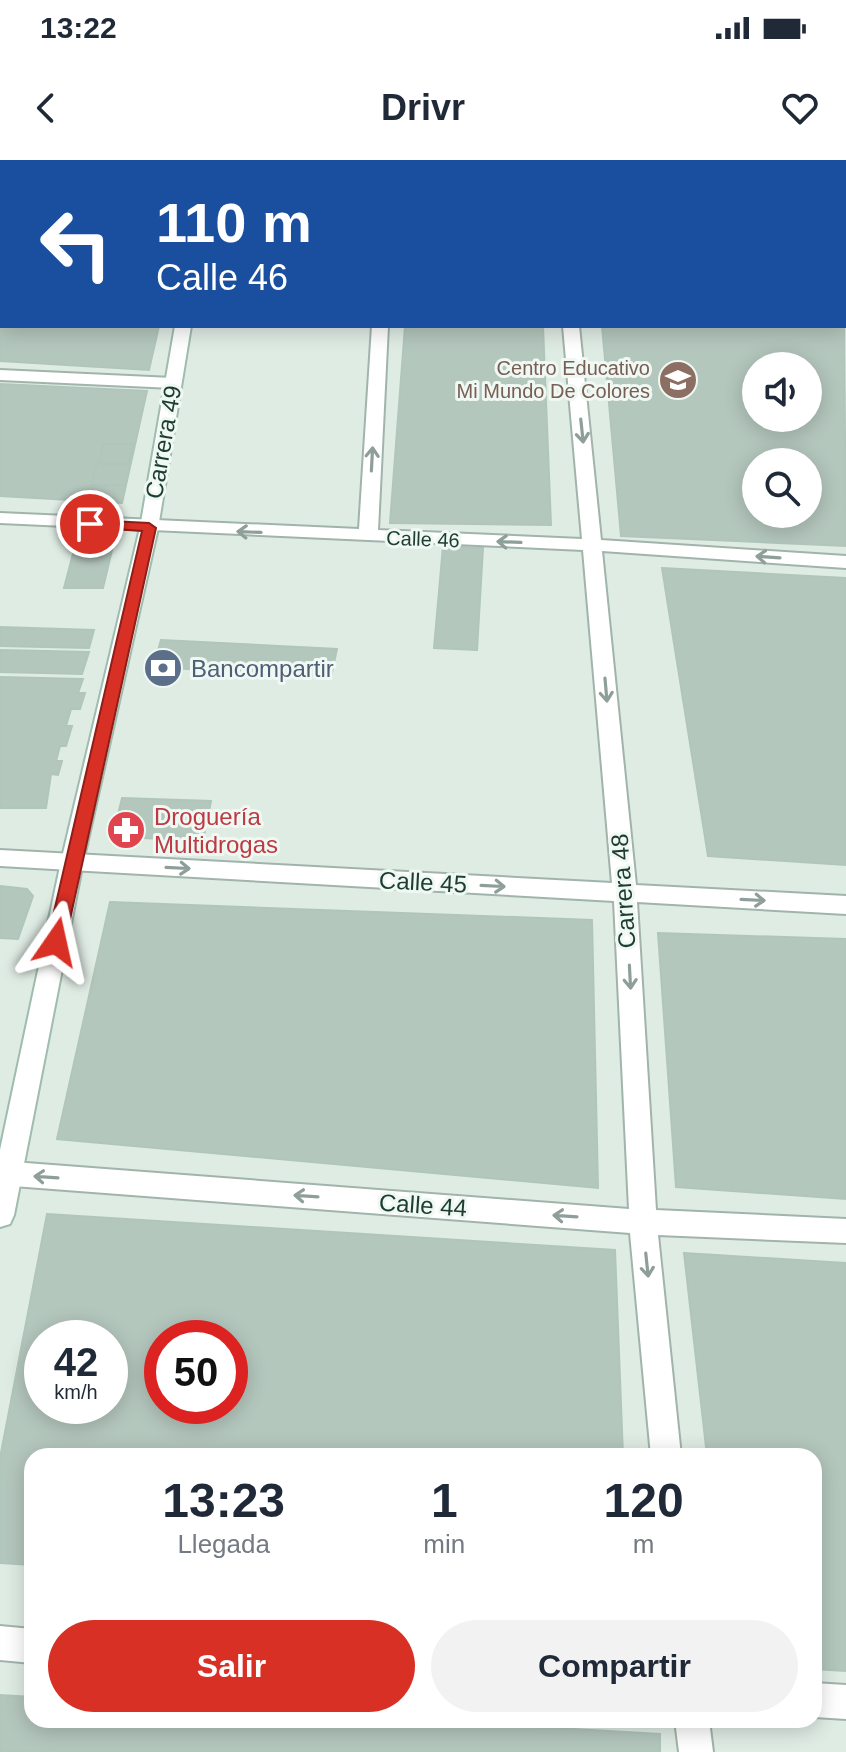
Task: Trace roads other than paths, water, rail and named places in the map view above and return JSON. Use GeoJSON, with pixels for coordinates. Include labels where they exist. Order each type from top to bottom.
{"type":"FeatureCollection","features":[{"type":"Feature","properties":{"kind":"street","name":"Carrera 49"},"geometry":{"type":"LineString","coordinates":[[0,1215],[4,1174],[149,528],[183,328]]}},
{"type":"Feature","properties":{"kind":"street"},"geometry":{"type":"LineString","coordinates":[[368,537],[380,328]]}},
{"type":"Feature","properties":{"kind":"street","name":"Carrera 48"},"geometry":{"type":"LineString","coordinates":[[571,328],[625,894],[643,1222],[665,1448]]}},
{"type":"Feature","properties":{"kind":"street"},"geometry":{"type":"LineString","coordinates":[[0,375],[173,383]]}},
{"type":"Feature","properties":{"kind":"street","name":"Calle 46"},"geometry":{"type":"LineString","coordinates":[[0,518],[149,528],[593,545],[846,562]]}},
{"type":"Feature","properties":{"kind":"street","name":"Calle 45"},"geometry":{"type":"LineString","coordinates":[[0,858],[846,905]]}},
{"type":"Feature","properties":{"kind":"street","name":"Calle 44"},"geometry":{"type":"LineString","coordinates":[[4,1174],[643,1222],[846,1231]]}},
{"type":"Feature","properties":{"kind":"street"},"geometry":{"type":"LineString","coordinates":[[0,1643],[24,1645]]}},
{"type":"Feature","properties":{"kind":"street"},"geometry":{"type":"LineString","coordinates":[[822,1700],[846,1702]]}},
{"type":"Feature","properties":{"kind":"street"},"geometry":{"type":"LineString","coordinates":[[693,1728],[696,1752]]}},
{"type":"Feature","properties":{"kind":"place","name":"Centro Educativo Mi Mundo De Colores"},"geometry":{"type":"Point","coordinates":[678,380]}},
{"type":"Feature","properties":{"kind":"place","name":"Bancompartir"},"geometry":{"type":"Point","coordinates":[163,668]}},
{"type":"Feature","properties":{"kind":"place","name":"Droguería Multidrogas"},"geometry":{"type":"Point","coordinates":[126,830]}}]}
